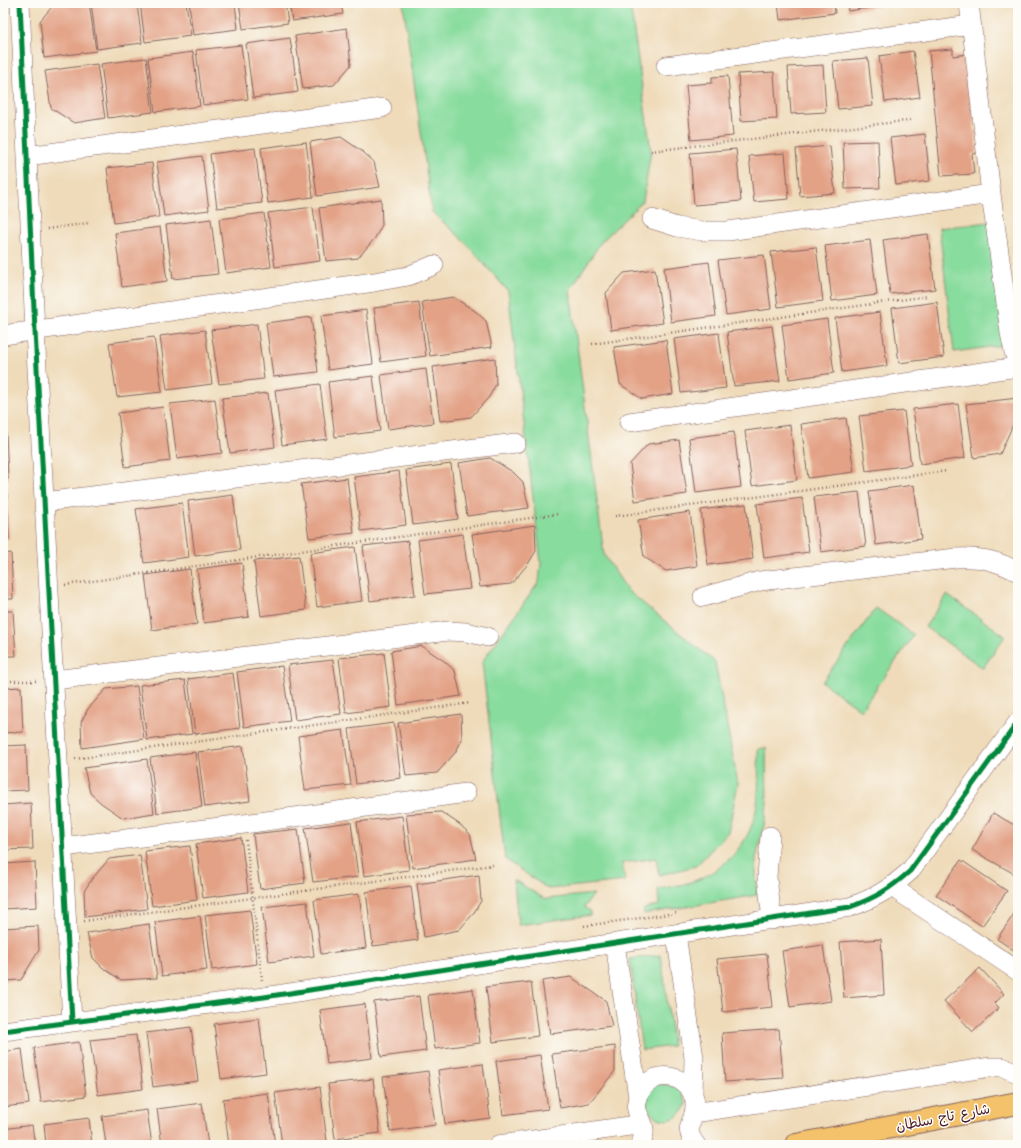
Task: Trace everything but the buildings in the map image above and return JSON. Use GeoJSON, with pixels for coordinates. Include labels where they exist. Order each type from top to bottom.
{"type":"FeatureCollection","features":[{"type":"Feature","properties":{"kind":"main road","name":"شارع تاج سلطان"},"geometry":{"type":"LineString","coordinates":[[796,1145],[1018,1103]]}},
{"type":"Feature","properties":{"kind":"street"},"geometry":{"type":"LineString","coordinates":[[20,3],[35,331],[72,1022]]}},
{"type":"Feature","properties":{"kind":"street"},"geometry":{"type":"LineString","coordinates":[[629,422],[1018,365],[1010,333],[991,194],[969,3]]}},
{"type":"Feature","properties":{"kind":"street"},"geometry":{"type":"LineString","coordinates":[[666,66],[971,25]]}},
{"type":"Feature","properties":{"kind":"street"},"geometry":{"type":"LineString","coordinates":[[27,156],[382,108]]}},
{"type":"Feature","properties":{"kind":"street"},"geometry":{"type":"LineString","coordinates":[[652,219],[677,227],[702,231],[728,231],[991,194]]}},
{"type":"Feature","properties":{"kind":"street"},"geometry":{"type":"LineString","coordinates":[[3,335],[374,282],[408,276],[434,265]]}},
{"type":"Feature","properties":{"kind":"street"},"geometry":{"type":"LineString","coordinates":[[44,502],[516,442]]}},
{"type":"Feature","properties":{"kind":"street"},"geometry":{"type":"LineString","coordinates":[[703,597],[760,581],[956,558],[972,557],[989,559],[1004,564],[1018,572]]}},
{"type":"Feature","properties":{"kind":"street"},"geometry":{"type":"LineString","coordinates":[[54,680],[448,631],[466,632],[488,637]]}},
{"type":"Feature","properties":{"kind":"street"},"geometry":{"type":"LineString","coordinates":[[3,1031],[264,997],[850,908],[872,899],[892,887],[910,871],[1018,722]]}},
{"type":"Feature","properties":{"kind":"street"},"geometry":{"type":"LineString","coordinates":[[63,847],[244,824],[466,793]]}},
{"type":"Feature","properties":{"kind":"street"},"geometry":{"type":"LineString","coordinates":[[770,836],[767,877],[772,920]]}},
{"type":"Feature","properties":{"kind":"street"},"geometry":{"type":"LineString","coordinates":[[892,887],[1018,971]]}},
{"type":"Feature","properties":{"kind":"street"},"geometry":{"type":"LineString","coordinates":[[676,934],[694,1058],[693,1093],[696,1106],[689,1131],[690,1137],[696,1145]]}},
{"type":"Feature","properties":{"kind":"street"},"geometry":{"type":"LineString","coordinates":[[615,944],[638,1097],[637,1108],[645,1128],[640,1145]]}},
{"type":"Feature","properties":{"kind":"street"},"geometry":{"type":"LineString","coordinates":[[694,1113],[990,1067],[1002,1067],[1018,1072]]}},
{"type":"Feature","properties":{"kind":"street"},"geometry":{"type":"LineString","coordinates":[[638,1097],[647,1083],[661,1076],[669,1076],[684,1082],[693,1093]]}},
{"type":"Feature","properties":{"kind":"street"},"geometry":{"type":"LineString","coordinates":[[498,1145],[643,1124]]}},
{"type":"Feature","properties":{"kind":"path"},"geometry":{"type":"LineString","coordinates":[[651,151],[913,120]]}},
{"type":"Feature","properties":{"kind":"path"},"geometry":{"type":"LineString","coordinates":[[31,232],[89,223]]}},
{"type":"Feature","properties":{"kind":"path"},"geometry":{"type":"LineString","coordinates":[[592,344],[928,296]]}},
{"type":"Feature","properties":{"kind":"path"},"geometry":{"type":"LineString","coordinates":[[615,516],[947,471]]}},
{"type":"Feature","properties":{"kind":"path"},"geometry":{"type":"LineString","coordinates":[[49,587],[558,514]]}},
{"type":"Feature","properties":{"kind":"path"},"geometry":{"type":"LineString","coordinates":[[3,681],[54,680]]}},
{"type":"Feature","properties":{"kind":"path"},"geometry":{"type":"LineString","coordinates":[[58,761],[470,703]]}},
{"type":"Feature","properties":{"kind":"path"},"geometry":{"type":"LineString","coordinates":[[244,824],[264,997]]}},
{"type":"Feature","properties":{"kind":"path"},"geometry":{"type":"LineString","coordinates":[[67,924],[493,865]]}},
{"type":"Feature","properties":{"kind":"path"},"geometry":{"type":"LineString","coordinates":[[584,926],[676,913]]}},
{"type":"Feature","properties":{"kind":"green space"},"geometry":{"type":"Polygon","coordinates":[[[403,3],[630,3],[651,151],[643,201],[601,242],[570,290],[604,555],[628,591],[715,662],[738,784],[728,832],[696,866],[659,875],[656,858],[622,863],[625,881],[548,889],[505,859],[482,662],[539,582],[541,563],[508,291],[462,239],[432,212],[403,3]]]}},
{"type":"Feature","properties":{"kind":"green space"},"geometry":{"type":"Polygon","coordinates":[[[989,222],[1004,345],[954,352],[939,228],[989,222]]]}},
{"type":"Feature","properties":{"kind":"green space"},"geometry":{"type":"Polygon","coordinates":[[[947,595],[1005,636],[983,668],[925,627],[947,595]]]}},
{"type":"Feature","properties":{"kind":"green space"},"geometry":{"type":"Polygon","coordinates":[[[876,608],[914,635],[861,710],[822,682],[876,608]]]}},
{"type":"Feature","properties":{"kind":"green space"},"geometry":{"type":"Polygon","coordinates":[[[766,748],[767,804],[764,825],[756,858],[757,895],[644,914],[644,909],[659,905],[658,889],[691,882],[703,877],[724,864],[741,845],[748,834],[756,810],[758,788],[758,749],[766,748]]]}},
{"type":"Feature","properties":{"kind":"green space"},"geometry":{"type":"Polygon","coordinates":[[[514,880],[545,899],[594,894],[584,907],[590,911],[591,915],[518,925],[514,880]]]}},
{"type":"Feature","properties":{"kind":"green space"},"geometry":{"type":"Polygon","coordinates":[[[661,955],[673,1046],[642,1050],[630,959],[661,955]]]}},
{"type":"Feature","properties":{"kind":"green space"},"geometry":{"type":"Polygon","coordinates":[[[655,1084],[680,1086],[686,1104],[681,1113],[674,1118],[667,1120],[660,1119],[653,1115],[649,1109],[647,1103],[648,1095],[655,1084]]]}},
{"type":"Feature","properties":{"kind":"cycle path"},"geometry":{"type":"LineString","coordinates":[[20,3],[35,331],[72,1022]]}},
{"type":"Feature","properties":{"kind":"cycle path"},"geometry":{"type":"LineString","coordinates":[[3,1031],[264,997],[850,907],[882,892],[910,871],[1018,722]]}}]}
